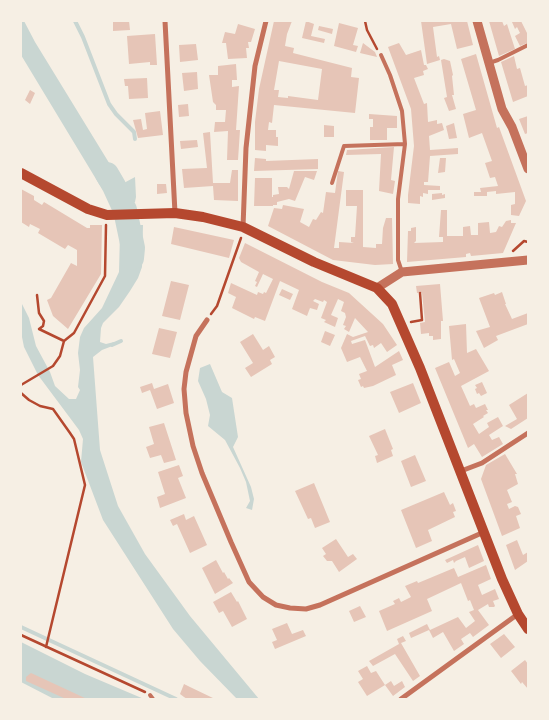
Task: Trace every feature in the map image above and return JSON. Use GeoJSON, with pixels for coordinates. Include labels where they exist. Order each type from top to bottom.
{"type":"FeatureCollection","features":[{"type":"Feature","properties":{"kind":"main road"},"geometry":{"type":"LineString","coordinates":[[21,173],[88,209],[111,215],[175,214],[203,217],[243,227],[314,262],[377,288],[395,310],[461,471],[502,579],[518,614],[528,629]]}},
{"type":"Feature","properties":{"kind":"street"},"geometry":{"type":"LineString","coordinates":[[165,21],[175,214]]}},
{"type":"Feature","properties":{"kind":"street"},"geometry":{"type":"LineString","coordinates":[[243,227],[247,139],[255,66],[266,21]]}},
{"type":"Feature","properties":{"kind":"street"},"geometry":{"type":"LineString","coordinates":[[477,21],[502,109],[512,127],[528,169]]}},
{"type":"Feature","properties":{"kind":"street"},"geometry":{"type":"LineString","coordinates":[[377,288],[402,272],[528,260]]}},
{"type":"Feature","properties":{"kind":"street"},"geometry":{"type":"LineString","coordinates":[[207,320],[196,336],[186,372],[184,389],[186,413],[193,446],[202,473],[249,582],[263,597],[276,605],[290,608],[306,609],[320,605],[485,532]]}},
{"type":"Feature","properties":{"kind":"street"},"geometry":{"type":"LineString","coordinates":[[461,471],[482,463],[528,433]]}},
{"type":"Feature","properties":{"kind":"street"},"geometry":{"type":"LineString","coordinates":[[401,699],[518,614]]}},
{"type":"Feature","properties":{"kind":"lane"},"geometry":{"type":"LineString","coordinates":[[488,63],[528,45]]}},
{"type":"Feature","properties":{"kind":"lane"},"geometry":{"type":"LineString","coordinates":[[381,55],[402,110],[406,144],[398,199],[398,260],[402,272]]}},
{"type":"Feature","properties":{"kind":"lane"},"geometry":{"type":"LineString","coordinates":[[332,183],[344,146],[406,144]]}},
{"type":"Feature","properties":{"kind":"path"},"geometry":{"type":"LineString","coordinates":[[365,21],[372,41],[381,55]]}},
{"type":"Feature","properties":{"kind":"path"},"geometry":{"type":"LineString","coordinates":[[21,385],[49,370],[60,356],[64,342],[74,333],[105,276],[111,215]]}},
{"type":"Feature","properties":{"kind":"path"},"geometry":{"type":"LineString","coordinates":[[207,320],[217,306],[241,239],[243,227]]}},
{"type":"Feature","properties":{"kind":"path"},"geometry":{"type":"LineString","coordinates":[[416,321],[422,320],[420,293]]}},
{"type":"Feature","properties":{"kind":"path"},"geometry":{"type":"LineString","coordinates":[[37,295],[40,313],[44,320],[43,326],[39,329],[64,342]]}},
{"type":"Feature","properties":{"kind":"path"},"geometry":{"type":"LineString","coordinates":[[21,393],[40,406],[53,409],[70,433],[74,439],[85,485],[46,646]]}},
{"type":"Feature","properties":{"kind":"path"},"geometry":{"type":"LineString","coordinates":[[21,635],[152,697]]}},
{"type":"Feature","properties":{"kind":"shaded area"},"geometry":{"type":"Polygon","coordinates":[[[21,21],[24,21],[122,184],[135,177],[135,202],[112,202],[99,184],[21,55],[21,21]]]}},
{"type":"Feature","properties":{"kind":"shaded area"},"geometry":{"type":"Polygon","coordinates":[[[118,225],[143,225],[142,267],[130,291],[119,307],[103,323],[101,328],[100,342],[106,344],[114,342],[115,345],[102,350],[93,357],[100,450],[118,506],[145,554],[190,616],[259,699],[237,699],[200,661],[173,629],[103,520],[81,462],[83,439],[79,430],[38,375],[24,347],[21,332],[21,302],[29,318],[36,346],[55,386],[69,399],[76,399],[80,390],[78,387],[80,370],[78,353],[80,337],[84,328],[102,308],[119,272],[120,233],[118,225]]]}},
{"type":"Feature","properties":{"kind":"shaded area"},"geometry":{"type":"Polygon","coordinates":[[[210,364],[222,392],[232,398],[238,437],[233,447],[251,487],[254,499],[252,510],[246,508],[250,501],[246,482],[240,468],[225,440],[208,426],[210,415],[206,399],[198,381],[200,368],[210,364]]]}},
{"type":"Feature","properties":{"kind":"shaded area"},"geometry":{"type":"Polygon","coordinates":[[[21,642],[85,674],[144,699],[54,699],[21,682],[21,642]]]}},
{"type":"Feature","properties":{"kind":"building"},"geometry":{"type":"Polygon","coordinates":[[[113,21],[129,21],[130,30],[113,31],[113,21]]]}},
{"type":"Feature","properties":{"kind":"building"},"geometry":{"type":"Polygon","coordinates":[[[274,21],[292,21],[285,46],[294,48],[293,53],[352,68],[351,77],[359,78],[355,113],[274,105],[272,123],[269,122],[268,130],[276,130],[278,146],[266,145],[266,151],[255,150],[255,122],[259,89],[274,21]],[[279,61],[274,90],[279,90],[278,97],[288,98],[288,96],[318,100],[322,69],[279,61]]]}},
{"type":"Feature","properties":{"kind":"building"},"geometry":{"type":"Polygon","coordinates":[[[306,21],[314,24],[311,36],[325,39],[324,43],[302,38],[306,21]]]}},
{"type":"Feature","properties":{"kind":"building"},"geometry":{"type":"Polygon","coordinates":[[[421,21],[467,21],[473,45],[457,49],[451,24],[433,27],[437,57],[439,56],[440,60],[427,64],[421,21]]]}},
{"type":"Feature","properties":{"kind":"building"},"geometry":{"type":"Polygon","coordinates":[[[489,21],[502,21],[504,26],[507,24],[515,49],[499,56],[489,21]]]}},
{"type":"Feature","properties":{"kind":"building"},"geometry":{"type":"Polygon","coordinates":[[[521,21],[528,35],[527,43],[520,46],[515,36],[520,33],[517,27],[515,29],[512,22],[521,21]]]}},
{"type":"Feature","properties":{"kind":"building"},"geometry":{"type":"Polygon","coordinates":[[[339,23],[358,28],[353,45],[358,46],[356,52],[334,46],[339,23]]]}},
{"type":"Feature","properties":{"kind":"building"},"geometry":{"type":"Polygon","coordinates":[[[238,24],[255,29],[251,42],[248,42],[249,48],[246,48],[247,58],[228,59],[226,43],[222,43],[225,32],[235,34],[238,24]]]}},
{"type":"Feature","properties":{"kind":"building"},"geometry":{"type":"Polygon","coordinates":[[[319,26],[333,29],[332,34],[318,30],[319,26]]]}},
{"type":"Feature","properties":{"kind":"building"},"geometry":{"type":"Polygon","coordinates":[[[155,34],[157,65],[150,65],[150,62],[129,64],[127,36],[155,34]]]}},
{"type":"Feature","properties":{"kind":"building"},"geometry":{"type":"Polygon","coordinates":[[[363,43],[375,52],[377,57],[360,53],[363,43]]]}},
{"type":"Feature","properties":{"kind":"building"},"geometry":{"type":"Polygon","coordinates":[[[399,43],[406,55],[421,50],[424,65],[428,69],[423,71],[424,75],[414,78],[424,104],[427,103],[428,122],[437,120],[437,124],[442,123],[444,130],[429,136],[430,150],[458,148],[458,154],[430,156],[428,182],[424,182],[424,185],[440,186],[440,190],[428,190],[428,194],[423,193],[423,197],[420,196],[420,204],[408,203],[414,146],[411,109],[388,47],[399,43]]]}},
{"type":"Feature","properties":{"kind":"building"},"geometry":{"type":"Polygon","coordinates":[[[196,44],[198,60],[180,62],[179,45],[196,44]]]}},
{"type":"Feature","properties":{"kind":"building"},"geometry":{"type":"Polygon","coordinates":[[[476,54],[497,128],[499,127],[526,201],[519,216],[511,215],[511,205],[515,204],[515,192],[496,194],[496,191],[487,192],[487,196],[474,196],[474,192],[481,192],[480,188],[498,186],[495,177],[490,178],[485,163],[492,161],[482,133],[469,138],[463,114],[476,110],[461,59],[476,54]]]}},
{"type":"Feature","properties":{"kind":"building"},"geometry":{"type":"Polygon","coordinates":[[[514,56],[517,69],[520,68],[525,86],[528,85],[528,96],[513,102],[501,62],[514,56]]]}},
{"type":"Feature","properties":{"kind":"building"},"geometry":{"type":"Polygon","coordinates":[[[441,60],[450,61],[453,75],[454,95],[452,95],[456,109],[449,111],[444,98],[447,97],[441,60]]]}},
{"type":"Feature","properties":{"kind":"building"},"geometry":{"type":"Polygon","coordinates":[[[236,64],[237,80],[232,80],[232,87],[239,86],[236,130],[240,130],[238,160],[227,160],[228,131],[214,132],[215,122],[225,122],[226,110],[216,110],[209,75],[218,75],[218,66],[236,64]]]}},
{"type":"Feature","properties":{"kind":"building"},"geometry":{"type":"Polygon","coordinates":[[[197,72],[198,89],[184,91],[182,73],[197,72]]]}},
{"type":"Feature","properties":{"kind":"building"},"geometry":{"type":"Polygon","coordinates":[[[147,78],[148,98],[129,99],[128,86],[125,86],[124,79],[147,78]]]}},
{"type":"Feature","properties":{"kind":"building"},"geometry":{"type":"Polygon","coordinates":[[[30,90],[35,93],[30,104],[25,100],[30,90]]]}},
{"type":"Feature","properties":{"kind":"building"},"geometry":{"type":"Polygon","coordinates":[[[188,104],[189,116],[179,117],[178,105],[188,104]]]}},
{"type":"Feature","properties":{"kind":"building"},"geometry":{"type":"Polygon","coordinates":[[[160,111],[163,135],[138,138],[133,120],[141,119],[143,130],[147,129],[145,113],[160,111]]]}},
{"type":"Feature","properties":{"kind":"building"},"geometry":{"type":"Polygon","coordinates":[[[369,114],[397,116],[397,128],[387,128],[387,140],[370,140],[370,127],[373,127],[373,119],[369,119],[369,114]]]}},
{"type":"Feature","properties":{"kind":"building"},"geometry":{"type":"Polygon","coordinates":[[[528,116],[528,133],[525,134],[519,119],[528,116]]]}},
{"type":"Feature","properties":{"kind":"building"},"geometry":{"type":"Polygon","coordinates":[[[454,123],[457,138],[449,139],[446,126],[454,123]]]}},
{"type":"Feature","properties":{"kind":"building"},"geometry":{"type":"Polygon","coordinates":[[[324,125],[334,126],[334,137],[324,137],[324,125]]]}},
{"type":"Feature","properties":{"kind":"building"},"geometry":{"type":"Polygon","coordinates":[[[210,132],[213,183],[230,183],[232,170],[238,170],[238,201],[214,200],[213,186],[184,188],[182,169],[207,168],[203,133],[210,132]]]}},
{"type":"Feature","properties":{"kind":"building"},"geometry":{"type":"Polygon","coordinates":[[[197,140],[198,147],[181,149],[180,141],[197,140]]]}},
{"type":"Feature","properties":{"kind":"building"},"geometry":{"type":"Polygon","coordinates":[[[394,147],[391,180],[395,181],[393,194],[379,191],[381,154],[346,155],[347,150],[394,147]]]}},
{"type":"Feature","properties":{"kind":"building"},"geometry":{"type":"Polygon","coordinates":[[[255,158],[266,159],[266,161],[318,159],[318,169],[254,171],[255,158]]]}},
{"type":"Feature","properties":{"kind":"building"},"geometry":{"type":"Polygon","coordinates":[[[440,158],[446,158],[445,172],[438,173],[440,158]]]}},
{"type":"Feature","properties":{"kind":"building"},"geometry":{"type":"Polygon","coordinates":[[[294,171],[317,171],[314,180],[305,177],[295,201],[289,199],[277,202],[277,205],[273,206],[254,206],[255,178],[272,178],[273,197],[273,195],[279,194],[278,187],[287,187],[289,189],[294,171]]]}},
{"type":"Feature","properties":{"kind":"building"},"geometry":{"type":"Polygon","coordinates":[[[338,171],[344,172],[334,248],[339,248],[339,242],[354,243],[351,242],[351,237],[355,237],[357,206],[346,206],[346,190],[363,190],[363,247],[376,248],[376,244],[382,244],[386,218],[392,218],[393,264],[375,265],[333,260],[268,226],[274,208],[282,209],[283,205],[304,209],[300,222],[309,227],[313,219],[316,220],[321,212],[323,213],[326,192],[335,193],[338,171]]]}},
{"type":"Feature","properties":{"kind":"building"},"geometry":{"type":"Polygon","coordinates":[[[157,184],[166,184],[167,193],[157,194],[157,184]]]}},
{"type":"Feature","properties":{"kind":"building"},"geometry":{"type":"Polygon","coordinates":[[[21,189],[34,196],[34,200],[42,205],[44,202],[87,228],[90,228],[90,225],[102,225],[101,274],[68,329],[53,316],[47,300],[51,298],[71,263],[77,266],[77,250],[68,245],[65,249],[38,233],[40,229],[30,224],[29,227],[21,222],[21,189]]]}},
{"type":"Feature","properties":{"kind":"building"},"geometry":{"type":"Polygon","coordinates":[[[442,193],[442,195],[445,194],[445,198],[432,200],[432,194],[442,193]]]}},
{"type":"Feature","properties":{"kind":"building"},"geometry":{"type":"Polygon","coordinates":[[[441,210],[447,210],[447,236],[463,236],[463,227],[470,226],[471,235],[478,235],[478,223],[489,222],[490,233],[496,232],[499,226],[502,227],[506,221],[511,220],[511,223],[516,223],[503,253],[471,256],[470,253],[466,254],[466,257],[407,262],[408,231],[411,231],[411,228],[416,227],[416,241],[414,243],[443,242],[443,237],[439,237],[441,210]]]}},
{"type":"Feature","properties":{"kind":"building"},"geometry":{"type":"Polygon","coordinates":[[[174,227],[234,240],[229,258],[171,244],[174,227]]]}},
{"type":"Feature","properties":{"kind":"building"},"geometry":{"type":"Polygon","coordinates":[[[245,243],[322,282],[349,293],[383,324],[397,345],[387,352],[381,343],[374,348],[373,345],[370,346],[365,336],[351,341],[352,344],[365,340],[375,367],[399,351],[403,360],[392,365],[396,375],[373,386],[361,387],[358,380],[361,379],[359,374],[367,371],[360,357],[347,362],[341,348],[347,334],[353,337],[368,332],[355,318],[349,332],[344,329],[346,326],[343,325],[346,317],[345,313],[341,311],[344,302],[338,299],[331,315],[338,318],[335,327],[324,322],[326,320],[321,318],[327,302],[315,299],[313,301],[319,304],[317,310],[310,308],[307,316],[292,309],[299,290],[280,281],[265,321],[255,317],[254,319],[232,308],[236,297],[228,293],[231,283],[257,295],[258,292],[266,293],[273,279],[263,274],[257,287],[255,286],[259,272],[241,262],[239,258],[245,243]]]}},
{"type":"Feature","properties":{"kind":"building"},"geometry":{"type":"Polygon","coordinates":[[[171,281],[189,285],[180,320],[162,316],[171,281]]]}},
{"type":"Feature","properties":{"kind":"building"},"geometry":{"type":"Polygon","coordinates":[[[440,284],[443,321],[441,321],[441,339],[433,340],[433,336],[429,336],[429,333],[421,334],[420,323],[425,322],[422,293],[417,293],[416,286],[440,284]]]}},
{"type":"Feature","properties":{"kind":"building"},"geometry":{"type":"Polygon","coordinates":[[[282,289],[293,294],[290,300],[279,295],[282,289]]]}},
{"type":"Feature","properties":{"kind":"building"},"geometry":{"type":"Polygon","coordinates":[[[502,292],[512,319],[528,313],[528,324],[496,336],[498,340],[484,348],[476,331],[490,327],[479,298],[502,292]]]}},
{"type":"Feature","properties":{"kind":"building"},"geometry":{"type":"Polygon","coordinates":[[[466,324],[467,353],[476,349],[489,371],[461,386],[470,406],[474,404],[476,408],[485,404],[488,410],[486,410],[488,413],[484,417],[473,424],[479,434],[489,427],[487,423],[498,417],[503,426],[489,435],[492,440],[499,437],[503,444],[482,457],[474,444],[468,448],[435,368],[449,362],[455,376],[460,373],[454,359],[452,360],[449,326],[466,324]]]}},
{"type":"Feature","properties":{"kind":"building"},"geometry":{"type":"Polygon","coordinates":[[[159,328],[177,332],[170,358],[152,354],[159,328]]]}},
{"type":"Feature","properties":{"kind":"building"},"geometry":{"type":"Polygon","coordinates":[[[325,331],[335,335],[330,346],[321,342],[325,331]]]}},
{"type":"Feature","properties":{"kind":"building"},"geometry":{"type":"Polygon","coordinates":[[[253,334],[263,350],[269,346],[275,357],[270,360],[272,364],[251,377],[245,368],[253,363],[240,342],[253,334]]]}},
{"type":"Feature","properties":{"kind":"building"},"geometry":{"type":"Polygon","coordinates":[[[482,382],[487,393],[481,396],[479,393],[477,394],[475,385],[482,382]]]}},
{"type":"Feature","properties":{"kind":"building"},"geometry":{"type":"Polygon","coordinates":[[[152,383],[154,389],[168,384],[174,403],[157,409],[150,390],[142,393],[140,387],[152,383]]]}},
{"type":"Feature","properties":{"kind":"building"},"geometry":{"type":"Polygon","coordinates":[[[413,383],[421,403],[399,413],[390,392],[413,383]]]}},
{"type":"Feature","properties":{"kind":"building"},"geometry":{"type":"Polygon","coordinates":[[[528,393],[528,418],[511,429],[505,426],[517,419],[509,405],[528,393]]]}},
{"type":"Feature","properties":{"kind":"building"},"geometry":{"type":"Polygon","coordinates":[[[164,423],[176,460],[164,463],[161,455],[150,458],[146,447],[154,444],[149,427],[164,423]]]}},
{"type":"Feature","properties":{"kind":"building"},"geometry":{"type":"Polygon","coordinates":[[[385,429],[393,449],[391,450],[393,456],[377,463],[375,456],[378,455],[369,436],[385,429]]]}},
{"type":"Feature","properties":{"kind":"building"},"geometry":{"type":"Polygon","coordinates":[[[505,454],[517,474],[515,474],[518,484],[507,490],[512,502],[507,504],[509,509],[515,506],[518,507],[521,514],[516,516],[520,528],[502,536],[481,479],[486,465],[505,454]]]}},
{"type":"Feature","properties":{"kind":"building"},"geometry":{"type":"Polygon","coordinates":[[[415,455],[426,481],[411,487],[401,461],[415,455]]]}},
{"type":"Feature","properties":{"kind":"building"},"geometry":{"type":"Polygon","coordinates":[[[179,465],[183,476],[178,478],[186,498],[160,508],[157,497],[165,494],[158,472],[179,465]]]}},
{"type":"Feature","properties":{"kind":"building"},"geometry":{"type":"Polygon","coordinates":[[[314,483],[330,522],[315,528],[311,518],[308,519],[295,491],[314,483]]]}},
{"type":"Feature","properties":{"kind":"building"},"geometry":{"type":"Polygon","coordinates":[[[444,492],[450,505],[453,503],[456,511],[453,512],[455,517],[428,530],[432,541],[416,548],[401,510],[444,492]]]}},
{"type":"Feature","properties":{"kind":"building"},"geometry":{"type":"Polygon","coordinates":[[[184,514],[186,520],[194,516],[207,545],[190,553],[177,524],[173,526],[170,520],[184,514]]]}},
{"type":"Feature","properties":{"kind":"building"},"geometry":{"type":"Polygon","coordinates":[[[336,539],[348,557],[353,554],[357,559],[339,572],[332,561],[327,561],[323,556],[326,554],[322,548],[336,539]]]}},
{"type":"Feature","properties":{"kind":"building"},"geometry":{"type":"Polygon","coordinates":[[[517,540],[523,555],[528,552],[528,561],[515,570],[506,545],[517,540]]]}},
{"type":"Feature","properties":{"kind":"building"},"geometry":{"type":"Polygon","coordinates":[[[478,545],[484,561],[469,568],[465,557],[454,563],[453,560],[447,563],[445,560],[478,545]]]}},
{"type":"Feature","properties":{"kind":"building"},"geometry":{"type":"Polygon","coordinates":[[[216,560],[223,573],[233,583],[215,594],[202,568],[216,560]]]}},
{"type":"Feature","properties":{"kind":"building"},"geometry":{"type":"Polygon","coordinates":[[[486,565],[491,579],[478,585],[482,595],[495,589],[499,599],[493,601],[494,607],[489,607],[488,604],[478,610],[489,625],[473,637],[470,633],[461,639],[464,644],[454,651],[443,632],[433,638],[429,630],[411,638],[409,633],[427,624],[430,630],[458,617],[466,628],[475,621],[469,612],[474,610],[470,600],[468,601],[461,583],[427,599],[432,611],[387,631],[379,611],[395,604],[393,601],[399,598],[401,602],[411,597],[405,586],[417,581],[418,583],[454,568],[458,577],[486,565]]]}},
{"type":"Feature","properties":{"kind":"building"},"geometry":{"type":"Polygon","coordinates":[[[231,592],[247,619],[232,627],[223,611],[219,613],[213,602],[231,592]]]}},
{"type":"Feature","properties":{"kind":"building"},"geometry":{"type":"Polygon","coordinates":[[[360,606],[366,617],[354,622],[349,611],[360,606]]]}},
{"type":"Feature","properties":{"kind":"building"},"geometry":{"type":"Polygon","coordinates":[[[287,623],[292,634],[303,630],[306,636],[275,649],[272,642],[277,640],[272,629],[287,623]]]}},
{"type":"Feature","properties":{"kind":"building"},"geometry":{"type":"Polygon","coordinates":[[[504,634],[515,647],[501,658],[490,644],[504,634]]]}},
{"type":"Feature","properties":{"kind":"building"},"geometry":{"type":"Polygon","coordinates":[[[403,636],[406,641],[401,643],[420,676],[413,681],[395,654],[373,666],[369,661],[399,644],[397,639],[403,636]]]}},
{"type":"Feature","properties":{"kind":"building"},"geometry":{"type":"Polygon","coordinates":[[[525,660],[528,664],[528,689],[522,682],[521,684],[511,671],[525,660]]]}},
{"type":"Feature","properties":{"kind":"building"},"geometry":{"type":"Polygon","coordinates":[[[367,666],[371,673],[376,671],[385,685],[367,696],[358,682],[363,679],[358,671],[367,666]]]}},
{"type":"Feature","properties":{"kind":"building"},"geometry":{"type":"Polygon","coordinates":[[[31,673],[87,699],[66,699],[26,681],[26,677],[31,673]]]}},
{"type":"Feature","properties":{"kind":"building"},"geometry":{"type":"Polygon","coordinates":[[[391,681],[394,686],[402,681],[405,687],[393,696],[385,685],[391,681]]]}},
{"type":"Feature","properties":{"kind":"building"},"geometry":{"type":"Polygon","coordinates":[[[184,684],[215,699],[187,699],[180,694],[184,684]]]}},
{"type":"Feature","properties":{"kind":"waterway"},"geometry":{"type":"LineString","coordinates":[[75,21],[109,104],[134,132],[135,139]]}},
{"type":"Feature","properties":{"kind":"waterway"},"geometry":{"type":"LineString","coordinates":[[107,174],[125,210],[133,248],[132,258]]}},
{"type":"Feature","properties":{"kind":"waterway"},"geometry":{"type":"LineString","coordinates":[[112,345],[121,341]]}},
{"type":"Feature","properties":{"kind":"waterway"},"geometry":{"type":"LineString","coordinates":[[21,627],[176,699]]}}]}
